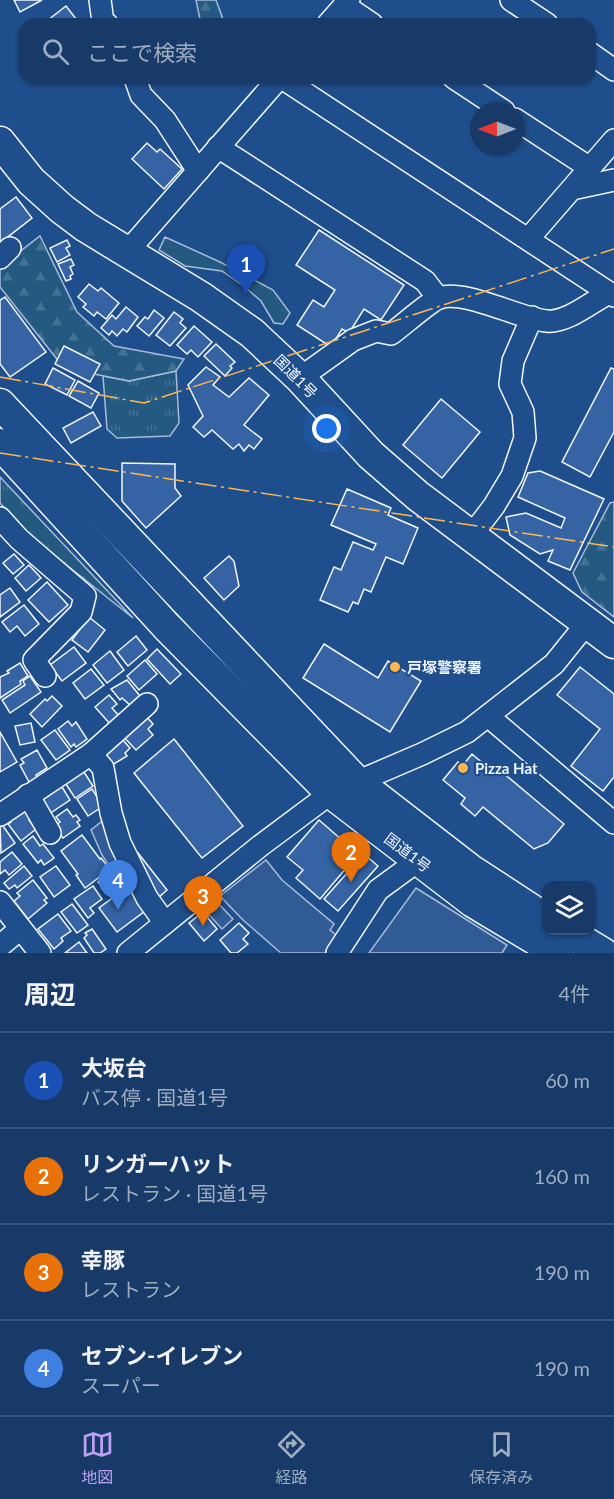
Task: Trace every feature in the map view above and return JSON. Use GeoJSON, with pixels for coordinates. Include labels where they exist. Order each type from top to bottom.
{"type":"FeatureCollection","features":[{"type":"Feature","properties":{"kind":"highway","name":"国道1号"},"geometry":{"type":"LineString","coordinates":[[0,142],[31,181],[62,209],[86,227],[201,297],[252,333],[300,378],[371,455],[418,496],[614,643]]}},
{"type":"Feature","properties":{"kind":"highway","name":"国道1号"},"geometry":{"type":"LineString","coordinates":[[0,404],[343,787],[542,916]]}},
{"type":"Feature","properties":{"kind":"highway","name":"国道1号"},"geometry":{"type":"LineString","coordinates":[[0,444],[167,627],[343,787],[419,860],[473,902],[558,953]]}},
{"type":"Feature","properties":{"kind":"highway"},"geometry":{"type":"LineString","coordinates":[[573,935],[603,953]]}},
{"type":"Feature","properties":{"kind":"street"},"geometry":{"type":"LineString","coordinates":[[100,0],[102,18]]}},
{"type":"Feature","properties":{"kind":"street"},"geometry":{"type":"LineString","coordinates":[[511,0],[538,18]]}},
{"type":"Feature","properties":{"kind":"street"},"geometry":{"type":"LineString","coordinates":[[333,18],[347,3],[365,18]]}},
{"type":"Feature","properties":{"kind":"street"},"geometry":{"type":"LineString","coordinates":[[596,57],[614,70]]}},
{"type":"Feature","properties":{"kind":"street"},"geometry":{"type":"LineString","coordinates":[[137,84],[141,95],[165,120],[198,171]]}},
{"type":"Feature","properties":{"kind":"street"},"geometry":{"type":"LineString","coordinates":[[128,251],[276,84]]}},
{"type":"Feature","properties":{"kind":"street"},"geometry":{"type":"LineString","coordinates":[[290,84],[529,238],[611,294]]}},
{"type":"Feature","properties":{"kind":"street"},"geometry":{"type":"LineString","coordinates":[[463,84],[490,102]]}},
{"type":"Feature","properties":{"kind":"street"},"geometry":{"type":"LineString","coordinates":[[524,125],[590,168]]}},
{"type":"Feature","properties":{"kind":"street"},"geometry":{"type":"LineString","coordinates":[[529,238],[614,141]]}},
{"type":"Feature","properties":{"kind":"street"},"geometry":{"type":"LineString","coordinates":[[218,147],[425,281],[438,298]]}},
{"type":"Feature","properties":{"kind":"street"},"geometry":{"type":"LineString","coordinates":[[572,189],[614,180]]}},
{"type":"Feature","properties":{"kind":"street"},"geometry":{"type":"LineString","coordinates":[[300,378],[353,340],[376,331],[391,334],[438,298],[453,297],[490,304],[548,322],[570,318],[587,304],[611,294]]}},
{"type":"Feature","properties":{"kind":"street"},"geometry":{"type":"LineString","coordinates":[[471,536],[494,506],[512,476],[525,438],[523,412],[510,384],[513,361],[532,317]]}},
{"type":"Feature","properties":{"kind":"street"},"geometry":{"type":"LineString","coordinates":[[0,518],[19,540],[85,596],[81,612],[34,660],[45,676]]}},
{"type":"Feature","properties":{"kind":"street"},"geometry":{"type":"LineString","coordinates":[[129,953],[260,846],[343,787],[422,754],[467,732],[554,664],[586,623]]}},
{"type":"Feature","properties":{"kind":"street"},"geometry":{"type":"LineString","coordinates":[[0,815],[91,754],[147,704]]}},
{"type":"Feature","properties":{"kind":"street"},"geometry":{"type":"LineString","coordinates":[[488,716],[614,823]]}},
{"type":"Feature","properties":{"kind":"street"},"geometry":{"type":"LineString","coordinates":[[91,754],[103,768],[111,813],[120,843],[147,898],[165,923]]}},
{"type":"Feature","properties":{"kind":"street"},"geometry":{"type":"LineString","coordinates":[[28,795],[50,833]]}},
{"type":"Feature","properties":{"kind":"street"},"geometry":{"type":"LineString","coordinates":[[337,953],[378,890],[419,860]]}},
{"type":"Feature","properties":{"kind":"street"},"geometry":{"type":"LineString","coordinates":[[0,902],[40,953]]}},
{"type":"Feature","properties":{"kind":"street"},"geometry":{"type":"LineString","coordinates":[[0,946],[21,929]]}},
{"type":"Feature","properties":{"kind":"green space"},"geometry":{"type":"Polygon","coordinates":[[[196,0],[216,0],[223,18],[200,18],[196,0]]]}},
{"type":"Feature","properties":{"kind":"green space"},"geometry":{"type":"Polygon","coordinates":[[[40,236],[77,312],[114,346],[184,359],[176,371],[129,381],[64,368],[0,287],[0,267],[40,236]]]}},
{"type":"Feature","properties":{"kind":"green space"},"geometry":{"type":"Polygon","coordinates":[[[165,237],[273,290],[290,313],[283,324],[274,323],[261,301],[222,271],[185,266],[159,250],[165,237]]]}},
{"type":"Feature","properties":{"kind":"green space"},"geometry":{"type":"Polygon","coordinates":[[[176,371],[179,423],[170,436],[117,438],[107,429],[103,376],[129,381],[176,371]]]}},
{"type":"Feature","properties":{"kind":"green space"},"geometry":{"type":"Polygon","coordinates":[[[0,477],[133,618],[29,535],[0,503],[0,477]]]}},
{"type":"Feature","properties":{"kind":"green space"},"geometry":{"type":"Polygon","coordinates":[[[614,502],[614,617],[582,592],[573,573],[610,503],[614,502]]]}},
{"type":"Feature","properties":{"kind":"shaded area"},"geometry":{"type":"Polygon","coordinates":[[[106,818],[120,858],[110,867],[91,830],[106,818]]]}},
{"type":"Feature","properties":{"kind":"shaded area"},"geometry":{"type":"Polygon","coordinates":[[[266,860],[282,880],[334,924],[330,930],[340,938],[328,953],[281,953],[243,920],[220,896],[266,860]]]}},
{"type":"Feature","properties":{"kind":"shaded area"},"geometry":{"type":"Polygon","coordinates":[[[416,888],[507,945],[502,953],[369,953],[416,888]]]}},
{"type":"Feature","properties":{"kind":"shaded area"},"geometry":{"type":"Polygon","coordinates":[[[215,900],[233,919],[222,929],[204,909],[215,900]]]}},
{"type":"Feature","properties":{"kind":"building"},"geometry":{"type":"Polygon","coordinates":[[[14,0],[42,0],[20,12],[14,0]]]}},
{"type":"Feature","properties":{"kind":"building"},"geometry":{"type":"Polygon","coordinates":[[[66,6],[75,18],[51,18],[66,6]]]}},
{"type":"Feature","properties":{"kind":"building"},"geometry":{"type":"Polygon","coordinates":[[[147,143],[157,152],[160,149],[182,169],[164,189],[132,159],[147,143]]]}},
{"type":"Feature","properties":{"kind":"building"},"geometry":{"type":"Polygon","coordinates":[[[16,197],[32,218],[0,243],[0,209],[16,197]]]}},
{"type":"Feature","properties":{"kind":"building"},"geometry":{"type":"Polygon","coordinates":[[[319,230],[404,285],[381,320],[364,309],[349,333],[342,329],[331,347],[297,325],[313,300],[324,307],[335,290],[296,265],[319,230]]]}},
{"type":"Feature","properties":{"kind":"building"},"geometry":{"type":"Polygon","coordinates":[[[67,240],[70,246],[66,248],[70,255],[57,262],[50,248],[67,240]]]}},
{"type":"Feature","properties":{"kind":"building"},"geometry":{"type":"Polygon","coordinates":[[[71,259],[74,265],[70,267],[73,274],[70,276],[71,279],[66,281],[58,264],[71,259]]]}},
{"type":"Feature","properties":{"kind":"building"},"geometry":{"type":"Polygon","coordinates":[[[89,284],[98,291],[101,288],[119,303],[106,319],[97,312],[94,316],[83,307],[86,304],[78,297],[89,284]]]}},
{"type":"Feature","properties":{"kind":"building"},"geometry":{"type":"Polygon","coordinates":[[[5,297],[46,352],[10,377],[0,364],[0,300],[5,297]]]}},
{"type":"Feature","properties":{"kind":"building"},"geometry":{"type":"Polygon","coordinates":[[[126,307],[138,317],[127,332],[123,329],[117,336],[112,331],[109,335],[101,328],[112,315],[116,319],[126,307]]]}},
{"type":"Feature","properties":{"kind":"building"},"geometry":{"type":"Polygon","coordinates":[[[154,310],[164,318],[149,336],[137,326],[145,317],[148,319],[154,310]]]}},
{"type":"Feature","properties":{"kind":"building"},"geometry":{"type":"Polygon","coordinates":[[[174,312],[183,319],[180,323],[186,328],[170,346],[156,335],[174,312]]]}},
{"type":"Feature","properties":{"kind":"building"},"geometry":{"type":"Polygon","coordinates":[[[194,326],[212,342],[198,357],[191,350],[187,354],[177,345],[194,326]]]}},
{"type":"Feature","properties":{"kind":"building"},"geometry":{"type":"Polygon","coordinates":[[[216,344],[235,362],[225,376],[204,356],[216,344]]]}},
{"type":"Feature","properties":{"kind":"building"},"geometry":{"type":"Polygon","coordinates":[[[64,346],[100,364],[90,382],[55,364],[64,346]]]}},
{"type":"Feature","properties":{"kind":"building"},"geometry":{"type":"Polygon","coordinates":[[[206,367],[220,377],[213,385],[229,397],[249,378],[269,395],[244,425],[262,439],[254,449],[249,445],[244,451],[239,444],[233,449],[212,430],[204,437],[193,427],[203,416],[188,385],[206,367]]]}},
{"type":"Feature","properties":{"kind":"building"},"geometry":{"type":"Polygon","coordinates":[[[53,368],[75,380],[67,395],[45,384],[53,368]]]}},
{"type":"Feature","properties":{"kind":"building"},"geometry":{"type":"Polygon","coordinates":[[[611,368],[614,369],[614,432],[590,477],[562,462],[611,368]]]}},
{"type":"Feature","properties":{"kind":"building"},"geometry":{"type":"Polygon","coordinates":[[[78,381],[99,393],[91,408],[69,396],[78,381]]]}},
{"type":"Feature","properties":{"kind":"building"},"geometry":{"type":"Polygon","coordinates":[[[441,399],[480,432],[442,478],[403,445],[441,399]]]}},
{"type":"Feature","properties":{"kind":"building"},"geometry":{"type":"Polygon","coordinates":[[[93,412],[101,426],[71,443],[63,428],[93,412]]]}},
{"type":"Feature","properties":{"kind":"building"},"geometry":{"type":"Polygon","coordinates":[[[122,463],[175,464],[175,488],[181,496],[146,528],[122,501],[122,463]]]}},
{"type":"Feature","properties":{"kind":"building"},"geometry":{"type":"Polygon","coordinates":[[[540,471],[604,499],[570,570],[548,561],[553,550],[540,554],[510,535],[506,517],[526,513],[561,528],[565,518],[518,497],[528,473],[540,471]]]}},
{"type":"Feature","properties":{"kind":"building"},"geometry":{"type":"Polygon","coordinates":[[[347,489],[391,508],[388,515],[418,528],[403,564],[386,557],[371,592],[364,589],[358,604],[353,602],[348,612],[320,600],[334,567],[341,570],[353,542],[373,550],[376,544],[331,525],[347,489]]]}},
{"type":"Feature","properties":{"kind":"building"},"geometry":{"type":"Polygon","coordinates":[[[14,554],[24,565],[13,574],[3,563],[14,554]]]}},
{"type":"Feature","properties":{"kind":"building"},"geometry":{"type":"Polygon","coordinates":[[[229,556],[234,561],[239,586],[224,600],[204,578],[229,556]]]}},
{"type":"Feature","properties":{"kind":"building"},"geometry":{"type":"Polygon","coordinates":[[[29,565],[41,578],[26,591],[15,578],[29,565]]]}},
{"type":"Feature","properties":{"kind":"building"},"geometry":{"type":"Polygon","coordinates":[[[47,582],[68,605],[49,622],[28,600],[47,582]]]}},
{"type":"Feature","properties":{"kind":"building"},"geometry":{"type":"Polygon","coordinates":[[[10,588],[20,602],[0,617],[0,595],[10,588]]]}},
{"type":"Feature","properties":{"kind":"building"},"geometry":{"type":"Polygon","coordinates":[[[24,605],[39,624],[25,636],[17,626],[10,632],[2,622],[24,605]]]}},
{"type":"Feature","properties":{"kind":"building"},"geometry":{"type":"Polygon","coordinates":[[[89,617],[105,630],[88,652],[72,640],[89,617]]]}},
{"type":"Feature","properties":{"kind":"building"},"geometry":{"type":"Polygon","coordinates":[[[136,636],[147,650],[128,666],[117,652],[136,636]]]}},
{"type":"Feature","properties":{"kind":"building"},"geometry":{"type":"Polygon","coordinates":[[[324,644],[378,678],[388,661],[421,681],[390,732],[303,678],[324,644]]]}},
{"type":"Feature","properties":{"kind":"building"},"geometry":{"type":"Polygon","coordinates":[[[74,647],[86,663],[62,681],[50,665],[74,647]]]}},
{"type":"Feature","properties":{"kind":"building"},"geometry":{"type":"Polygon","coordinates":[[[157,649],[181,674],[170,684],[147,659],[157,649]]]}},
{"type":"Feature","properties":{"kind":"building"},"geometry":{"type":"Polygon","coordinates":[[[110,651],[124,670],[107,683],[93,665],[110,651]]]}},
{"type":"Feature","properties":{"kind":"building"},"geometry":{"type":"Polygon","coordinates":[[[145,660],[157,674],[139,690],[127,676],[145,660]]]}},
{"type":"Feature","properties":{"kind":"building"},"geometry":{"type":"Polygon","coordinates":[[[20,663],[28,676],[20,681],[21,684],[0,698],[0,677],[9,673],[7,671],[20,663]]]}},
{"type":"Feature","properties":{"kind":"building"},"geometry":{"type":"Polygon","coordinates":[[[580,667],[614,694],[614,777],[603,791],[571,766],[600,729],[557,695],[580,667]]]}},
{"type":"Feature","properties":{"kind":"building"},"geometry":{"type":"Polygon","coordinates":[[[91,669],[104,685],[85,699],[73,683],[91,669]]]}},
{"type":"Feature","properties":{"kind":"building"},"geometry":{"type":"Polygon","coordinates":[[[30,676],[41,692],[10,713],[2,700],[25,685],[23,681],[30,676]]]}},
{"type":"Feature","properties":{"kind":"building"},"geometry":{"type":"Polygon","coordinates":[[[127,680],[140,696],[130,705],[122,698],[120,700],[111,689],[127,680]]]}},
{"type":"Feature","properties":{"kind":"building"},"geometry":{"type":"Polygon","coordinates":[[[109,695],[117,704],[112,708],[120,717],[111,725],[95,707],[109,695]]]}},
{"type":"Feature","properties":{"kind":"building"},"geometry":{"type":"Polygon","coordinates":[[[52,696],[62,706],[42,727],[30,714],[45,699],[47,701],[52,696]]]}},
{"type":"Feature","properties":{"kind":"building"},"geometry":{"type":"Polygon","coordinates":[[[144,714],[153,724],[148,729],[153,735],[136,750],[122,735],[144,714]]]}},
{"type":"Feature","properties":{"kind":"building"},"geometry":{"type":"Polygon","coordinates":[[[68,721],[72,726],[76,722],[87,739],[76,747],[74,744],[71,747],[58,729],[68,721]]]}},
{"type":"Feature","properties":{"kind":"building"},"geometry":{"type":"Polygon","coordinates":[[[31,723],[35,742],[20,745],[15,726],[31,723]]]}},
{"type":"Feature","properties":{"kind":"building"},"geometry":{"type":"Polygon","coordinates":[[[55,730],[70,750],[56,760],[41,740],[55,730]]]}},
{"type":"Feature","properties":{"kind":"building"},"geometry":{"type":"Polygon","coordinates":[[[0,732],[17,762],[0,772],[0,732]]]}},
{"type":"Feature","properties":{"kind":"building"},"geometry":{"type":"Polygon","coordinates":[[[122,739],[130,748],[125,753],[127,756],[112,765],[104,755],[122,739]]]}},
{"type":"Feature","properties":{"kind":"building"},"geometry":{"type":"Polygon","coordinates":[[[174,739],[243,826],[202,858],[134,773],[174,739]]]}},
{"type":"Feature","properties":{"kind":"building"},"geometry":{"type":"Polygon","coordinates":[[[37,750],[47,768],[29,782],[20,765],[24,763],[21,759],[37,750]]]}},
{"type":"Feature","properties":{"kind":"building"},"geometry":{"type":"Polygon","coordinates":[[[472,754],[492,771],[496,767],[564,824],[548,843],[534,849],[483,807],[475,816],[461,804],[465,798],[443,780],[458,762],[463,765],[472,754]]]}},
{"type":"Feature","properties":{"kind":"building"},"geometry":{"type":"Polygon","coordinates":[[[82,769],[93,786],[75,798],[62,778],[82,769]]]}},
{"type":"Feature","properties":{"kind":"building"},"geometry":{"type":"Polygon","coordinates":[[[59,782],[70,800],[49,814],[37,796],[59,782]]]}},
{"type":"Feature","properties":{"kind":"building"},"geometry":{"type":"Polygon","coordinates":[[[92,789],[103,806],[88,816],[77,799],[92,789]]]}},
{"type":"Feature","properties":{"kind":"building"},"geometry":{"type":"Polygon","coordinates":[[[24,807],[32,817],[29,820],[36,829],[21,841],[8,824],[11,822],[9,819],[24,807]]]}},
{"type":"Feature","properties":{"kind":"building"},"geometry":{"type":"Polygon","coordinates":[[[67,809],[73,817],[76,815],[80,820],[77,822],[80,826],[63,838],[54,827],[60,822],[56,817],[67,809]]]}},
{"type":"Feature","properties":{"kind":"building"},"geometry":{"type":"Polygon","coordinates":[[[319,820],[358,854],[320,899],[296,878],[303,870],[287,857],[319,820]]]}},
{"type":"Feature","properties":{"kind":"building"},"geometry":{"type":"Polygon","coordinates":[[[0,824],[15,843],[1,853],[0,824]]]}},
{"type":"Feature","properties":{"kind":"building"},"geometry":{"type":"Polygon","coordinates":[[[82,835],[110,869],[85,888],[61,851],[82,835]]]}},
{"type":"Feature","properties":{"kind":"building"},"geometry":{"type":"Polygon","coordinates":[[[33,836],[40,846],[43,844],[54,858],[44,865],[41,860],[38,863],[23,844],[33,836]]]}},
{"type":"Feature","properties":{"kind":"building"},"geometry":{"type":"Polygon","coordinates":[[[12,852],[22,864],[9,875],[5,870],[0,874],[0,862],[12,852]]]}},
{"type":"Feature","properties":{"kind":"building"},"geometry":{"type":"Polygon","coordinates":[[[138,853],[167,890],[157,899],[134,857],[138,853]]]}},
{"type":"Feature","properties":{"kind":"building"},"geometry":{"type":"Polygon","coordinates":[[[364,854],[378,866],[338,911],[324,899],[364,854]]]}},
{"type":"Feature","properties":{"kind":"building"},"geometry":{"type":"Polygon","coordinates":[[[24,866],[32,876],[17,888],[15,885],[9,889],[4,883],[24,866]]]}},
{"type":"Feature","properties":{"kind":"building"},"geometry":{"type":"Polygon","coordinates":[[[56,866],[70,885],[54,897],[40,877],[56,866]]]}},
{"type":"Feature","properties":{"kind":"building"},"geometry":{"type":"Polygon","coordinates":[[[113,871],[123,885],[108,895],[98,882],[113,871]]]}},
{"type":"Feature","properties":{"kind":"building"},"geometry":{"type":"Polygon","coordinates":[[[33,880],[47,898],[44,900],[47,903],[28,919],[14,901],[20,896],[17,893],[33,880]]]}},
{"type":"Feature","properties":{"kind":"building"},"geometry":{"type":"Polygon","coordinates":[[[93,886],[102,899],[90,908],[94,913],[88,918],[74,899],[93,886]]]}},
{"type":"Feature","properties":{"kind":"building"},"geometry":{"type":"Polygon","coordinates":[[[127,887],[145,911],[117,932],[99,908],[127,887]]]}},
{"type":"Feature","properties":{"kind":"building"},"geometry":{"type":"Polygon","coordinates":[[[72,904],[88,925],[77,933],[61,912],[72,904]]]}},
{"type":"Feature","properties":{"kind":"building"},"geometry":{"type":"Polygon","coordinates":[[[203,912],[217,929],[204,941],[189,923],[203,912]]]}},
{"type":"Feature","properties":{"kind":"building"},"geometry":{"type":"Polygon","coordinates":[[[58,914],[71,931],[61,938],[63,941],[54,949],[38,929],[58,914]]]}},
{"type":"Feature","properties":{"kind":"building"},"geometry":{"type":"Polygon","coordinates":[[[239,923],[249,933],[243,939],[248,944],[237,953],[231,953],[220,940],[239,923]]]}},
{"type":"Feature","properties":{"kind":"building"},"geometry":{"type":"Polygon","coordinates":[[[92,929],[106,949],[100,953],[94,953],[84,938],[87,935],[85,933],[92,929]]]}},
{"type":"Feature","properties":{"kind":"building"},"geometry":{"type":"Polygon","coordinates":[[[79,942],[87,953],[65,953],[79,942]]]}},
{"type":"Feature","properties":{"kind":"power"},"geometry":{"type":"LineString","coordinates":[[0,377],[144,403],[614,249]]}},
{"type":"Feature","properties":{"kind":"power"},"geometry":{"type":"LineString","coordinates":[[0,453],[614,547]]}},
{"type":"Feature","properties":{"kind":"place","name":"大坂台"},"geometry":{"type":"Point","coordinates":[246,294]}},
{"type":"Feature","properties":{"kind":"place","name":"戸塚警察署"},"geometry":{"type":"Point","coordinates":[395,667]}},
{"type":"Feature","properties":{"kind":"place","name":"Pizza Hat"},"geometry":{"type":"Point","coordinates":[463,768]}},
{"type":"Feature","properties":{"kind":"place","name":"リンガーハット"},"geometry":{"type":"Point","coordinates":[351,882]}},
{"type":"Feature","properties":{"kind":"place","name":"セブン-イレブン"},"geometry":{"type":"Point","coordinates":[118,910]}},
{"type":"Feature","properties":{"kind":"place","name":"幸豚"},"geometry":{"type":"Point","coordinates":[203,926]}}]}
